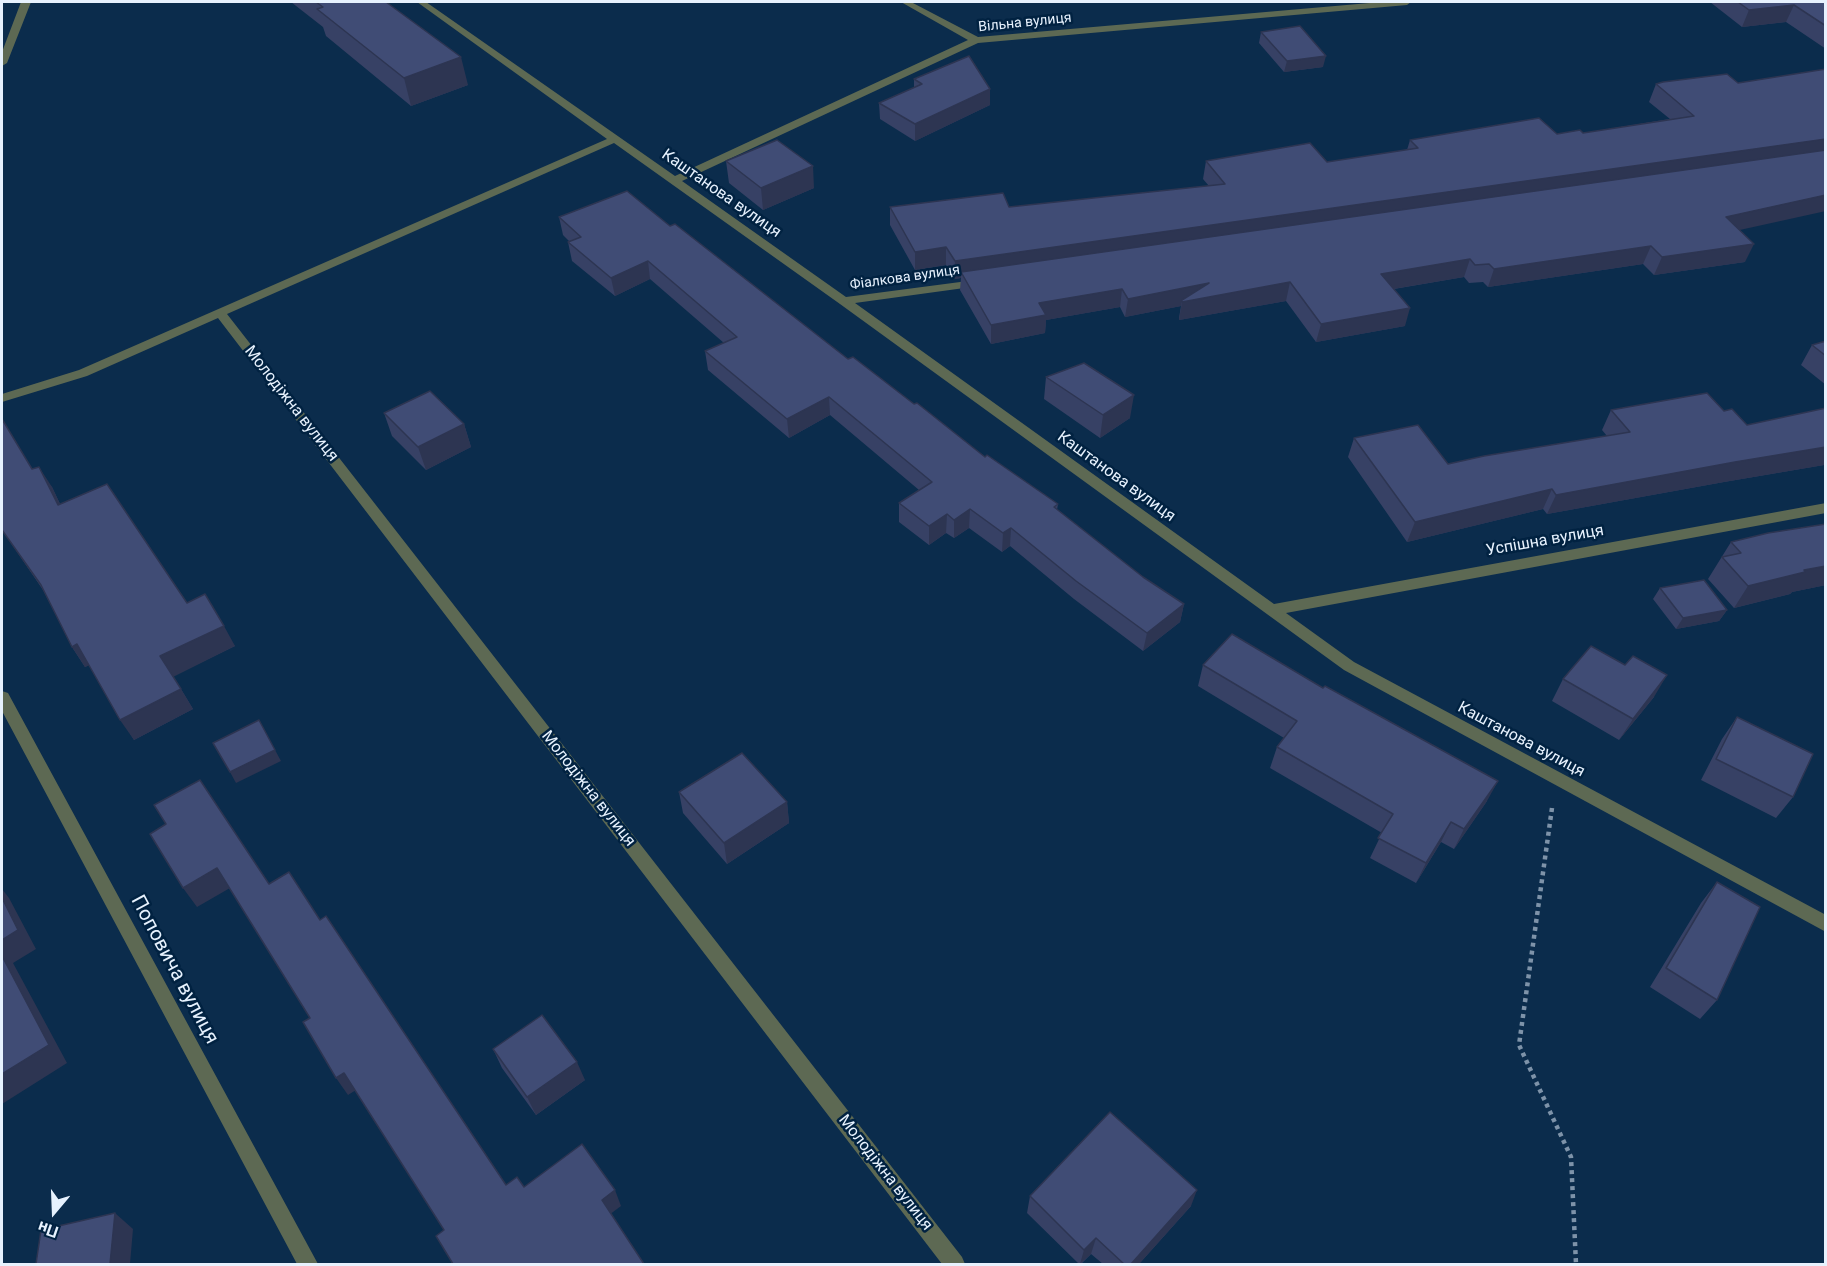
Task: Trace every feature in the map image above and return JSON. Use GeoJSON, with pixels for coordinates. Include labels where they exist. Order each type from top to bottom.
{"type":"FeatureCollection","features":[{"type":"Feature","properties":{"kind":"street"},"geometry":{"type":"LineString","coordinates":[[2,63],[26,2]]}},
{"type":"Feature","properties":{"kind":"street","name":"Каштанова вулиця"},"geometry":{"type":"LineString","coordinates":[[421,2],[844,301],[1349,666],[1826,924]]}},
{"type":"Feature","properties":{"kind":"street"},"geometry":{"type":"LineString","coordinates":[[904,2],[976,40]]}},
{"type":"Feature","properties":{"kind":"street"},"geometry":{"type":"LineString","coordinates":[[1295,2],[1305,12]]}},
{"type":"Feature","properties":{"kind":"street","name":"Вільна вулиця"},"geometry":{"type":"LineString","coordinates":[[674,181],[976,40],[1407,2]]}},
{"type":"Feature","properties":{"kind":"street"},"geometry":{"type":"LineString","coordinates":[[2,398],[83,373],[615,139]]}},
{"type":"Feature","properties":{"kind":"street","name":"Фіалкова вулиця"},"geometry":{"type":"LineString","coordinates":[[844,301],[986,281]]}},
{"type":"Feature","properties":{"kind":"street","name":"Молодіжна вулиця"},"geometry":{"type":"LineString","coordinates":[[220,312],[955,1264]]}},
{"type":"Feature","properties":{"kind":"street","name":"Успішна вулиця"},"geometry":{"type":"LineString","coordinates":[[1272,610],[1826,508]]}},
{"type":"Feature","properties":{"kind":"street","name":"Поповича вулиця"},"geometry":{"type":"LineString","coordinates":[[2,697],[308,1264]]}},
{"type":"Feature","properties":{"kind":"path"},"geometry":{"type":"LineString","coordinates":[[1556,778],[1519,1046],[1571,1157],[1576,1264]]}},
{"type":"Feature","properties":{"kind":"building"},"geometry":{"type":"Polygon","coordinates":[[[316,2],[386,2],[461,57],[404,78],[317,9],[323,7],[316,2]]]}},
{"type":"Feature","properties":{"kind":"building"},"geometry":{"type":"Polygon","coordinates":[[[1738,2],[1826,2],[1826,26],[1794,5],[1749,10],[1738,2]]]}},
{"type":"Feature","properties":{"kind":"building"},"geometry":{"type":"Polygon","coordinates":[[[1300,26],[1326,56],[1287,61],[1261,32],[1300,26]]]}},
{"type":"Feature","properties":{"kind":"building"},"geometry":{"type":"Polygon","coordinates":[[[969,56],[990,89],[915,124],[879,103],[922,84],[914,79],[969,56]]]}},
{"type":"Feature","properties":{"kind":"building"},"geometry":{"type":"Polygon","coordinates":[[[1826,69],[1826,139],[955,261],[946,247],[915,252],[890,207],[1003,193],[1009,207],[1225,184],[1206,161],[1310,143],[1327,162],[1418,148],[1410,140],[1539,118],[1557,134],[1580,130],[1583,133],[1694,116],[1656,84],[1663,82],[1727,74],[1738,83],[1826,69]]]}},
{"type":"Feature","properties":{"kind":"building"},"geometry":{"type":"Polygon","coordinates":[[[777,140],[813,166],[761,188],[726,161],[777,140]]]}},
{"type":"Feature","properties":{"kind":"building"},"geometry":{"type":"Polygon","coordinates":[[[1826,150],[1826,195],[1726,217],[1754,244],[1662,257],[1651,246],[1494,269],[1489,264],[1475,265],[1470,259],[1381,274],[1410,308],[1321,324],[1290,282],[1182,302],[1209,283],[1128,299],[1122,289],[1039,303],[1046,315],[991,325],[961,272],[1826,150]]]}},
{"type":"Feature","properties":{"kind":"building"},"geometry":{"type":"Polygon","coordinates":[[[627,191],[670,226],[675,224],[848,359],[853,357],[914,404],[917,403],[985,457],[987,455],[1058,504],[1054,507],[1143,577],[1184,604],[1147,633],[1076,581],[1011,528],[1003,533],[970,509],[954,520],[947,514],[929,526],[899,503],[932,482],[829,397],[787,419],[705,351],[737,337],[648,261],[611,278],[568,242],[581,237],[559,217],[627,191]]]}},
{"type":"Feature","properties":{"kind":"building"},"geometry":{"type":"Polygon","coordinates":[[[1826,341],[1826,356],[1812,345],[1826,341]]]}},
{"type":"Feature","properties":{"kind":"building"},"geometry":{"type":"Polygon","coordinates":[[[1084,363],[1134,395],[1103,415],[1046,377],[1084,363]]]}},
{"type":"Feature","properties":{"kind":"building"},"geometry":{"type":"Polygon","coordinates":[[[430,391],[464,424],[418,447],[384,413],[430,391]]]}},
{"type":"Feature","properties":{"kind":"building"},"geometry":{"type":"Polygon","coordinates":[[[1707,393],[1724,411],[1732,409],[1747,425],[1826,408],[1826,447],[1556,495],[1552,489],[1415,522],[1354,438],[1418,425],[1448,464],[1630,432],[1611,410],[1707,393]]]}},
{"type":"Feature","properties":{"kind":"building"},"geometry":{"type":"Polygon","coordinates":[[[2,419],[32,469],[39,467],[58,505],[107,484],[187,603],[205,594],[224,626],[160,656],[181,689],[120,720],[77,644],[72,647],[41,585],[2,530],[2,419]]]}},
{"type":"Feature","properties":{"kind":"building"},"geometry":{"type":"Polygon","coordinates":[[[1826,524],[1826,566],[1748,586],[1722,557],[1741,553],[1731,542],[1768,533],[1826,524]]]}},
{"type":"Feature","properties":{"kind":"building"},"geometry":{"type":"Polygon","coordinates":[[[1704,580],[1727,610],[1683,618],[1660,588],[1704,580]]]}},
{"type":"Feature","properties":{"kind":"building"},"geometry":{"type":"Polygon","coordinates":[[[1232,634],[1323,688],[1325,686],[1498,781],[1464,829],[1451,822],[1426,863],[1378,838],[1393,814],[1277,747],[1297,721],[1203,665],[1232,634]]]}},
{"type":"Feature","properties":{"kind":"building"},"geometry":{"type":"Polygon","coordinates":[[[1591,646],[1625,665],[1633,656],[1667,675],[1633,719],[1563,679],[1591,646]]]}},
{"type":"Feature","properties":{"kind":"building"},"geometry":{"type":"Polygon","coordinates":[[[1737,717],[1813,754],[1793,797],[1716,759],[1737,717]]]}},
{"type":"Feature","properties":{"kind":"building"},"geometry":{"type":"Polygon","coordinates":[[[259,720],[275,750],[230,772],[213,743],[259,720]]]}},
{"type":"Feature","properties":{"kind":"building"},"geometry":{"type":"Polygon","coordinates":[[[742,753],[787,802],[724,843],[679,792],[742,753]]]}},
{"type":"Feature","properties":{"kind":"building"},"geometry":{"type":"Polygon","coordinates":[[[200,780],[269,884],[289,872],[320,920],[326,916],[506,1185],[517,1177],[524,1187],[582,1144],[615,1190],[602,1200],[644,1264],[453,1264],[436,1236],[444,1230],[344,1073],[336,1078],[303,1022],[310,1018],[217,868],[183,888],[150,834],[166,824],[154,805],[200,780]]]}},
{"type":"Feature","properties":{"kind":"building"},"geometry":{"type":"Polygon","coordinates":[[[1717,882],[1760,907],[1717,1000],[1666,968],[1717,882]]]}},
{"type":"Feature","properties":{"kind":"building"},"geometry":{"type":"Polygon","coordinates":[[[2,898],[18,930],[2,940],[2,898]]]}},
{"type":"Feature","properties":{"kind":"building"},"geometry":{"type":"Polygon","coordinates":[[[2,956],[49,1045],[2,1074],[2,956]]]}},
{"type":"Feature","properties":{"kind":"building"},"geometry":{"type":"Polygon","coordinates":[[[542,1015],[577,1062],[527,1097],[493,1049],[542,1015]]]}},
{"type":"Feature","properties":{"kind":"building"},"geometry":{"type":"Polygon","coordinates":[[[1110,1112],[1197,1190],[1131,1264],[1124,1264],[1096,1238],[1084,1250],[1030,1196],[1110,1112]]]}},
{"type":"Feature","properties":{"kind":"building"},"geometry":{"type":"Polygon","coordinates":[[[115,1213],[110,1264],[36,1264],[41,1230],[115,1213]]]}}]}
